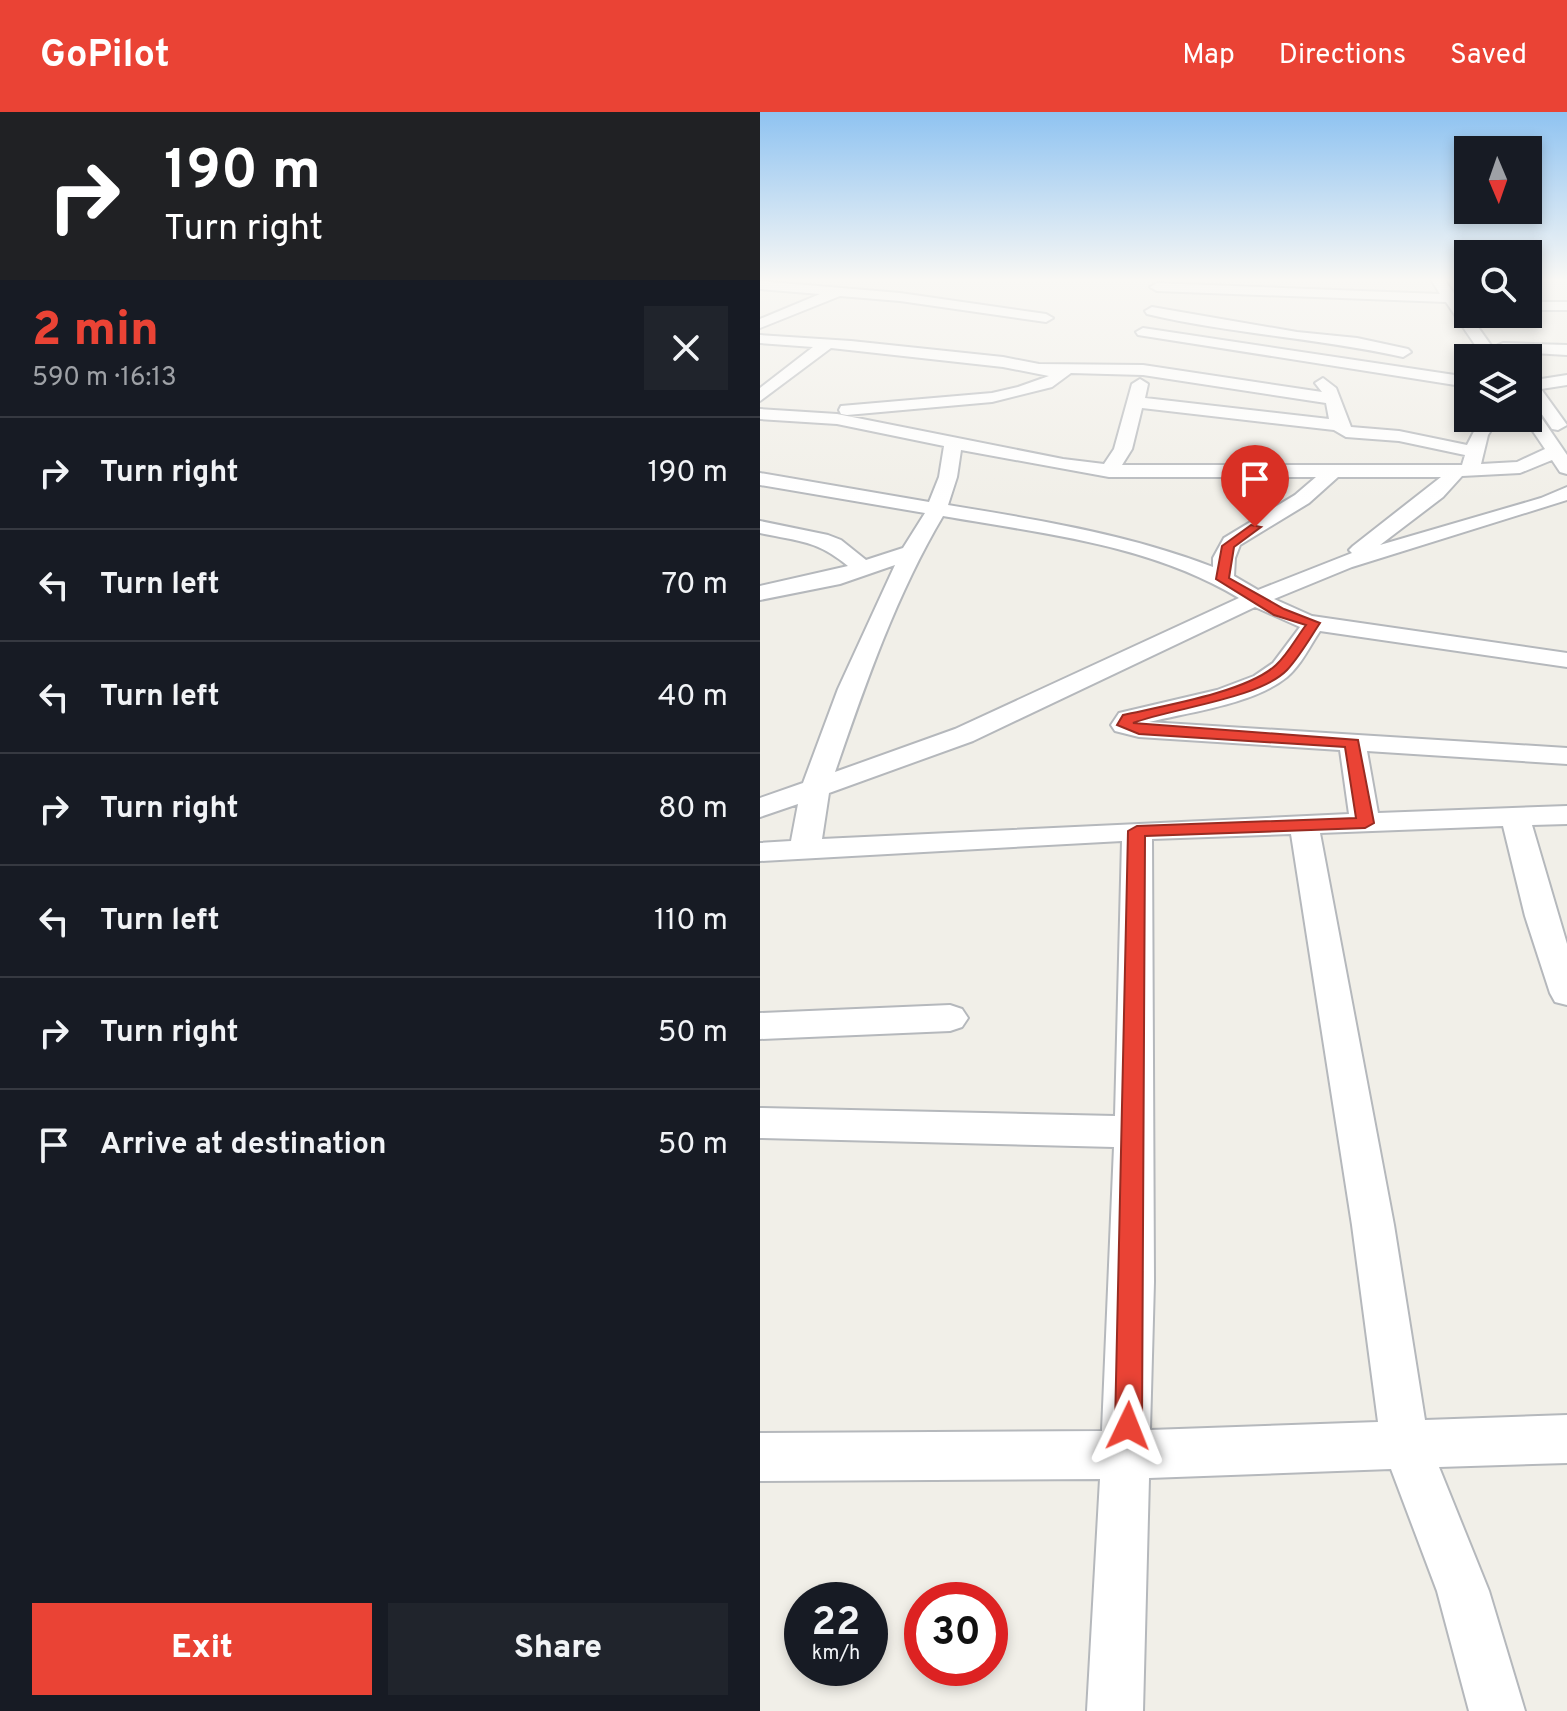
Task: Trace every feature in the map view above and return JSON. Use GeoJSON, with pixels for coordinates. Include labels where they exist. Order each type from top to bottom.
{"type":"FeatureCollection","features":[{"type":"Feature","properties":{"kind":"street"},"geometry":{"type":"LineString","coordinates":[[760,396],[816,353]]}},
{"type":"Feature","properties":{"kind":"street"},"geometry":{"type":"LineString","coordinates":[[939,353],[1041,368],[1143,370],[1334,399]]}},
{"type":"Feature","properties":{"kind":"street"},"geometry":{"type":"LineString","coordinates":[[1109,471],[1123,449],[1143,370],[1143,353]]}},
{"type":"Feature","properties":{"kind":"street"},"geometry":{"type":"LineString","coordinates":[[1215,364],[1235,353]]}},
{"type":"Feature","properties":{"kind":"street"},"geometry":{"type":"LineString","coordinates":[[1256,353],[1454,380]]}},
{"type":"Feature","properties":{"kind":"street"},"geometry":{"type":"LineString","coordinates":[[1402,353],[1454,365]]}},
{"type":"Feature","properties":{"kind":"street"},"geometry":{"type":"LineString","coordinates":[[1278,356],[1328,386],[1339,425]]}},
{"type":"Feature","properties":{"kind":"street"},"geometry":{"type":"LineString","coordinates":[[760,414],[796,414],[991,396],[1019,391],[1064,375],[1041,368]]}},
{"type":"Feature","properties":{"kind":"street"},"geometry":{"type":"LineString","coordinates":[[1542,383],[1567,380]]}},
{"type":"Feature","properties":{"kind":"street"},"geometry":{"type":"LineString","coordinates":[[1136,402],[1339,425],[1348,433],[1399,436],[1467,465]]}},
{"type":"Feature","properties":{"kind":"street"},"geometry":{"type":"LineString","coordinates":[[796,414],[837,419],[1063,465],[1109,471],[1332,472],[1467,465],[1567,478]]}},
{"type":"Feature","properties":{"kind":"street"},"geometry":{"type":"LineString","coordinates":[[1542,418],[1562,444],[1567,469]]}},
{"type":"Feature","properties":{"kind":"street"},"geometry":{"type":"LineString","coordinates":[[1344,562],[1436,493],[1467,465],[1481,432]]}},
{"type":"Feature","properties":{"kind":"street"},"geometry":{"type":"LineString","coordinates":[[805,849],[815,790],[851,689],[911,552],[936,511],[948,477],[953,443]]}},
{"type":"Feature","properties":{"kind":"street"},"geometry":{"type":"LineString","coordinates":[[1504,468],[1534,463],[1562,444]]}},
{"type":"Feature","properties":{"kind":"street"},"geometry":{"type":"LineString","coordinates":[[1223,579],[1224,558],[1231,542],[1302,499],[1332,472]]}},
{"type":"Feature","properties":{"kind":"street"},"geometry":{"type":"LineString","coordinates":[[760,479],[1107,539],[1165,556],[1223,579],[1279,612],[1314,623],[1567,660]]}},
{"type":"Feature","properties":{"kind":"street"},"geometry":{"type":"LineString","coordinates":[[760,808],[978,729],[1255,599],[1344,562],[1567,493]]}},
{"type":"Feature","properties":{"kind":"street"},"geometry":{"type":"LineString","coordinates":[[1534,505],[1567,509]]}},
{"type":"Feature","properties":{"kind":"street"},"geometry":{"type":"LineString","coordinates":[[760,527],[834,544],[864,569]]}},
{"type":"Feature","properties":{"kind":"street"},"geometry":{"type":"LineString","coordinates":[[760,593],[798,587],[911,552]]}},
{"type":"Feature","properties":{"kind":"street"},"geometry":{"type":"LineString","coordinates":[[1314,623],[1282,667],[1268,678],[1209,699],[1128,719],[1124,725],[1139,729],[1567,756]]}},
{"type":"Feature","properties":{"kind":"street"},"geometry":{"type":"LineString","coordinates":[[1352,743],[1365,823]]}},
{"type":"Feature","properties":{"kind":"street"},"geometry":{"type":"LineString","coordinates":[[760,852],[1137,831],[1567,815]]}},
{"type":"Feature","properties":{"kind":"street"},"geometry":{"type":"LineString","coordinates":[[1516,819],[1541,916],[1567,993]]}},
{"type":"Feature","properties":{"kind":"street"},"geometry":{"type":"LineString","coordinates":[[1304,824],[1373,1225],[1405,1443],[1463,1591],[1497,1711]]}},
{"type":"Feature","properties":{"kind":"street"},"geometry":{"type":"LineString","coordinates":[[1115,1711],[1132,1282],[1137,831]]}},
{"type":"Feature","properties":{"kind":"street"},"geometry":{"type":"LineString","coordinates":[[760,1026],[950,1018]]}},
{"type":"Feature","properties":{"kind":"street"},"geometry":{"type":"LineString","coordinates":[[760,1123],[1132,1132]]}},
{"type":"Feature","properties":{"kind":"street"},"geometry":{"type":"LineString","coordinates":[[760,1457],[1127,1455],[1567,1439]]}},
{"type":"Feature","properties":{"kind":"route"},"geometry":{"type":"LineString","coordinates":[[1128,1426],[1137,831],[1365,823],[1352,743],[1131,729],[1124,725],[1128,719],[1209,699],[1268,678],[1278,672],[1314,623],[1279,612],[1223,579],[1228,546],[1255,527]]}}]}
